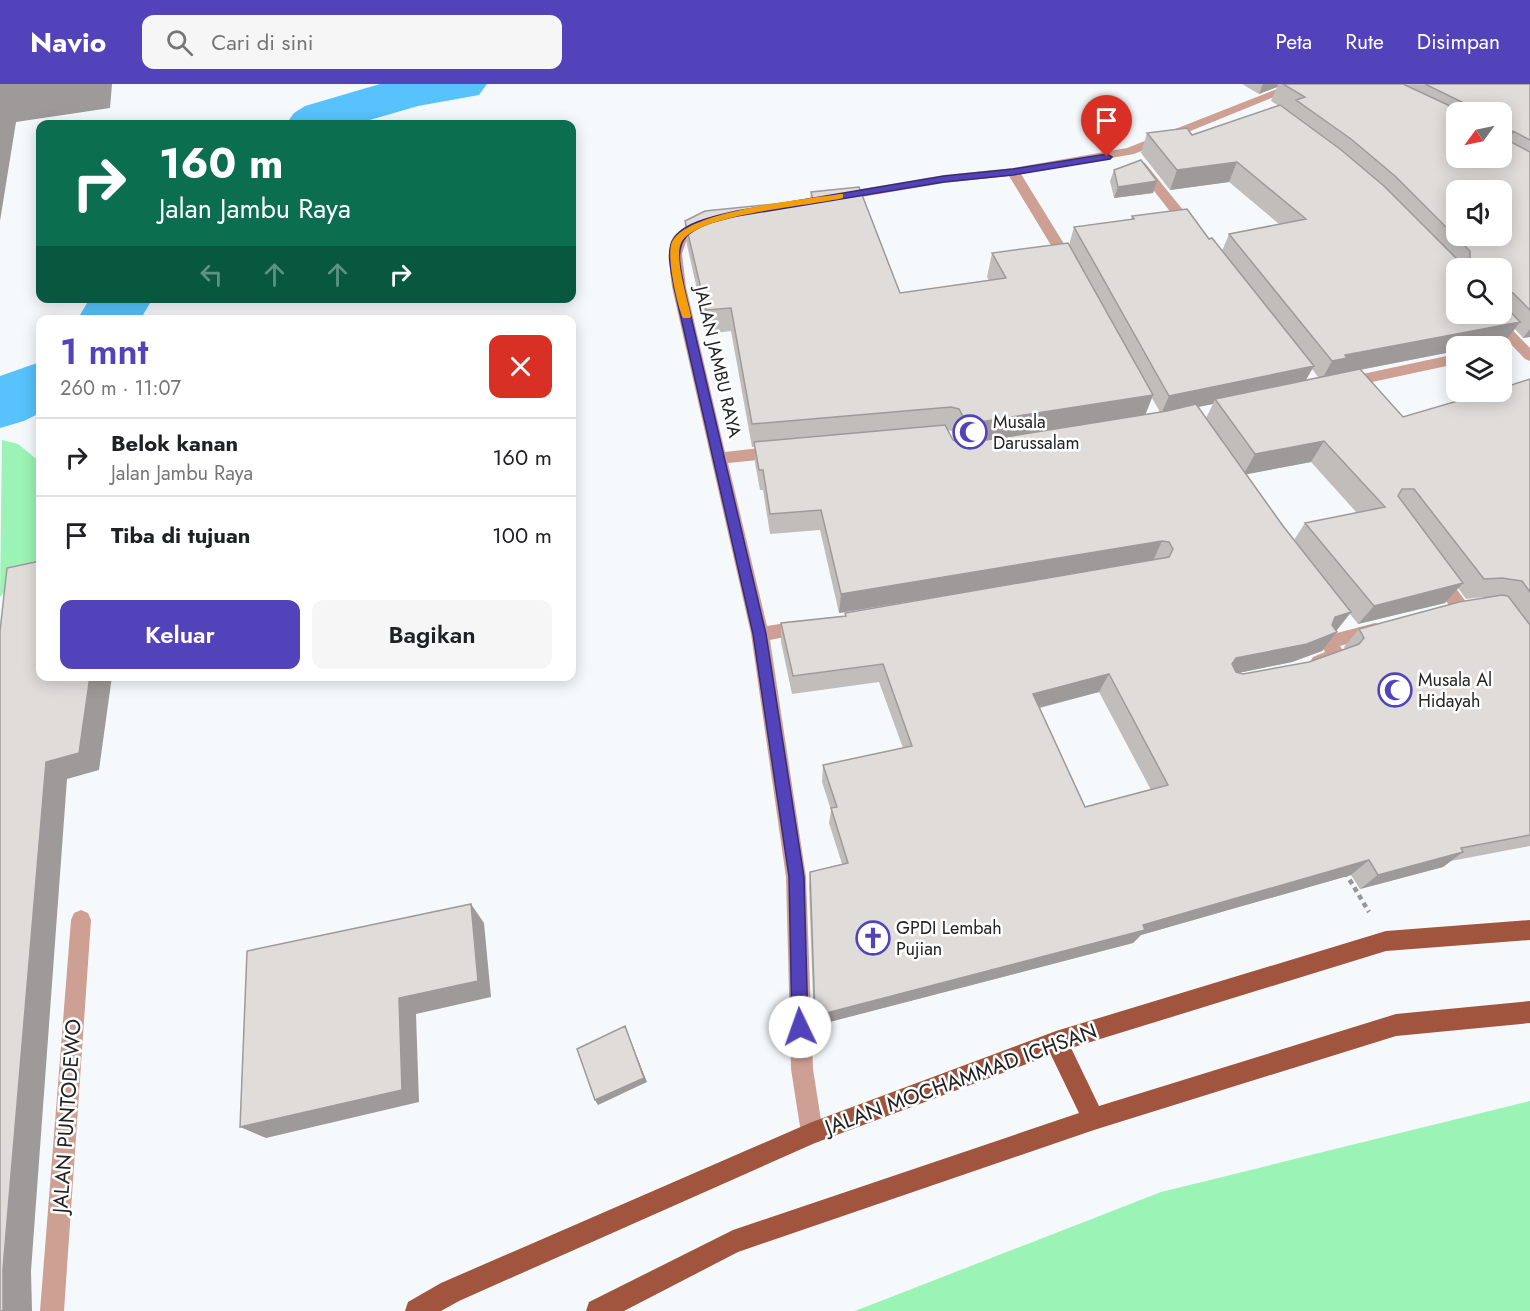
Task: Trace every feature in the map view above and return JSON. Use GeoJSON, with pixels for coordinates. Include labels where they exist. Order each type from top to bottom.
{"type":"FeatureCollection","features":[{"type":"Feature","properties":{"kind":"main road","name":"JALAN MOCHAMMAD ICHSAN"},"geometry":{"type":"LineString","coordinates":[[417,1311],[450,1292],[812,1133],[1056,1042],[1386,941],[1530,930]]}},
{"type":"Feature","properties":{"kind":"main road"},"geometry":{"type":"LineString","coordinates":[[597,1311],[733,1242],[1094,1119],[1396,1025],[1530,1012]]}},
{"type":"Feature","properties":{"kind":"main road"},"geometry":{"type":"LineString","coordinates":[[1056,1042],[1094,1119]]}},
{"type":"Feature","properties":{"kind":"street"},"geometry":{"type":"LineString","coordinates":[[817,200],[944,179],[1013,172],[1130,152],[1258,107],[1300,84]]}},
{"type":"Feature","properties":{"kind":"street"},"geometry":{"type":"LineString","coordinates":[[1130,152],[1201,241]]}},
{"type":"Feature","properties":{"kind":"street"},"geometry":{"type":"LineString","coordinates":[[1013,172],[1078,280]]}},
{"type":"Feature","properties":{"kind":"street","name":"JALAN JAMBU RAYA"},"geometry":{"type":"LineString","coordinates":[[728,216],[709,220],[688,231],[676,242],[674,257],[760,634],[796,877],[802,1069],[812,1133]]}},
{"type":"Feature","properties":{"kind":"street"},"geometry":{"type":"LineString","coordinates":[[1499,324],[1525,351]]}},
{"type":"Feature","properties":{"kind":"street"},"geometry":{"type":"LineString","coordinates":[[1328,386],[1446,361]]}},
{"type":"Feature","properties":{"kind":"street"},"geometry":{"type":"LineString","coordinates":[[720,458],[791,450]]}},
{"type":"Feature","properties":{"kind":"street"},"geometry":{"type":"LineString","coordinates":[[1427,562],[1461,608]]}},
{"type":"Feature","properties":{"kind":"street"},"geometry":{"type":"LineString","coordinates":[[1440,614],[1480,606]]}},
{"type":"Feature","properties":{"kind":"street"},"geometry":{"type":"LineString","coordinates":[[1340,618],[1354,636]]}},
{"type":"Feature","properties":{"kind":"street"},"geometry":{"type":"LineString","coordinates":[[760,634],[817,626]]}},
{"type":"Feature","properties":{"kind":"street"},"geometry":{"type":"LineString","coordinates":[[1305,667],[1337,655],[1328,642],[1389,627]]}},
{"type":"Feature","properties":{"kind":"street","name":"JALAN PUNTODEWO"},"geometry":{"type":"LineString","coordinates":[[52,1311],[81,920]]}},
{"type":"Feature","properties":{"kind":"path"},"geometry":{"type":"LineString","coordinates":[[1344,872],[1386,941]]}},
{"type":"Feature","properties":{"kind":"green space"},"geometry":{"type":"Polygon","coordinates":[[[2,440],[18,444],[36,459],[36,574],[23,584],[4,592],[0,597],[2,440]]]}},
{"type":"Feature","properties":{"kind":"green space"},"geometry":{"type":"Polygon","coordinates":[[[1530,1101],[1530,1311],[855,1311],[1161,1192],[1530,1101]]]}},
{"type":"Feature","properties":{"kind":"building"},"geometry":{"type":"Polygon","coordinates":[[[1283,84],[1403,84],[1446,104],[1446,168],[1512,168],[1512,143],[1530,152],[1530,310],[1512,293],[1512,258],[1470,258],[1470,251],[1465,246],[1512,246],[1512,180],[1446,180],[1446,227],[1395,176],[1351,139],[1296,100],[1305,97],[1283,84]]]}},
{"type":"Feature","properties":{"kind":"building"},"geometry":{"type":"Polygon","coordinates":[[[1425,84],[1530,84],[1530,140],[1513,131],[1512,134],[1512,102],[1462,102],[1425,84]]]}},
{"type":"Feature","properties":{"kind":"building"},"geometry":{"type":"Polygon","coordinates":[[[1280,105],[1340,149],[1384,186],[1456,258],[1446,258],[1446,324],[1509,324],[1345,355],[1347,358],[1332,361],[1229,234],[1306,219],[1237,162],[1177,170],[1147,133],[1187,128],[1192,135],[1280,105]]]}},
{"type":"Feature","properties":{"kind":"building"},"geometry":{"type":"Polygon","coordinates":[[[1141,160],[1157,181],[1118,187],[1114,170],[1141,160]]]}},
{"type":"Feature","properties":{"kind":"building"},"geometry":{"type":"Polygon","coordinates":[[[859,187],[900,293],[1006,278],[992,253],[1068,243],[1153,395],[967,424],[959,409],[951,407],[752,424],[731,308],[706,310],[685,221],[705,211],[813,200],[811,192],[859,187]]]}},
{"type":"Feature","properties":{"kind":"building"},"geometry":{"type":"Polygon","coordinates":[[[1187,209],[1314,366],[1169,396],[1074,227],[1187,209]]]}},
{"type":"Feature","properties":{"kind":"building"},"geometry":{"type":"Polygon","coordinates":[[[1512,314],[1520,322],[1512,324],[1512,314]]]}},
{"type":"Feature","properties":{"kind":"building"},"geometry":{"type":"Polygon","coordinates":[[[1360,369],[1403,417],[1454,402],[1512,402],[1512,385],[1530,379],[1530,592],[1522,581],[1502,578],[1484,579],[1414,489],[1402,489],[1398,496],[1463,583],[1374,606],[1305,523],[1385,507],[1324,441],[1255,454],[1215,399],[1360,369]]]}},
{"type":"Feature","properties":{"kind":"building"},"geometry":{"type":"Polygon","coordinates":[[[1196,404],[1283,526],[1351,612],[1335,617],[1332,625],[1337,632],[1307,644],[1236,658],[1232,664],[1236,672],[1243,674],[1309,662],[1359,644],[1364,638],[1359,629],[1459,602],[1508,596],[1530,625],[1530,835],[1461,848],[1463,852],[1378,875],[1369,860],[1143,925],[1145,930],[815,1016],[810,872],[848,863],[831,808],[837,807],[823,765],[912,746],[883,664],[793,676],[781,623],[846,616],[845,613],[1169,557],[1173,549],[1169,542],[1162,541],[841,594],[821,510],[770,514],[763,470],[759,470],[754,442],[945,425],[953,440],[961,444],[1167,411],[1196,404]],[[1109,674],[1033,694],[1085,807],[1168,785],[1109,674]]]}},
{"type":"Feature","properties":{"kind":"building"},"geometry":{"type":"Polygon","coordinates":[[[36,562],[36,681],[89,681],[79,753],[46,762],[3,1269],[3,1311],[0,1311],[0,631],[7,568],[36,562]]]}},
{"type":"Feature","properties":{"kind":"building"},"geometry":{"type":"Polygon","coordinates":[[[471,904],[478,981],[399,998],[402,1090],[240,1127],[247,951],[471,904]]]}},
{"type":"Feature","properties":{"kind":"building"},"geometry":{"type":"Polygon","coordinates":[[[625,1026],[644,1078],[595,1100],[577,1049],[625,1026]]]}},
{"type":"Feature","properties":{"kind":"waterway"},"geometry":{"type":"LineString","coordinates":[[319,120],[412,91],[461,84]]}},
{"type":"Feature","properties":{"kind":"waterway"},"geometry":{"type":"LineString","coordinates":[[111,315],[119,303]]}},
{"type":"Feature","properties":{"kind":"waterway"},"geometry":{"type":"LineString","coordinates":[[0,404],[36,387]]}},
{"type":"Feature","properties":{"kind":"slow traffic"},"geometry":{"type":"LineString","coordinates":[[686,316],[674,257],[676,242],[688,231],[709,220],[737,213],[840,196]]}},
{"type":"Feature","properties":{"kind":"place","name":"Musala Darussalam"},"geometry":{"type":"Point","coordinates":[970,432]}},
{"type":"Feature","properties":{"kind":"place","name":"Musala Al Hidayah"},"geometry":{"type":"Point","coordinates":[1395,690]}},
{"type":"Feature","properties":{"kind":"place","name":"GPDI Lembah Pujian"},"geometry":{"type":"Point","coordinates":[873,938]}},
{"type":"Feature","properties":{"kind":"route"},"geometry":{"type":"LineString","coordinates":[[800,1027],[796,877],[760,634],[679,287],[674,257],[676,242],[688,231],[709,220],[737,213],[944,179],[1013,172],[1107,157]]}}]}
